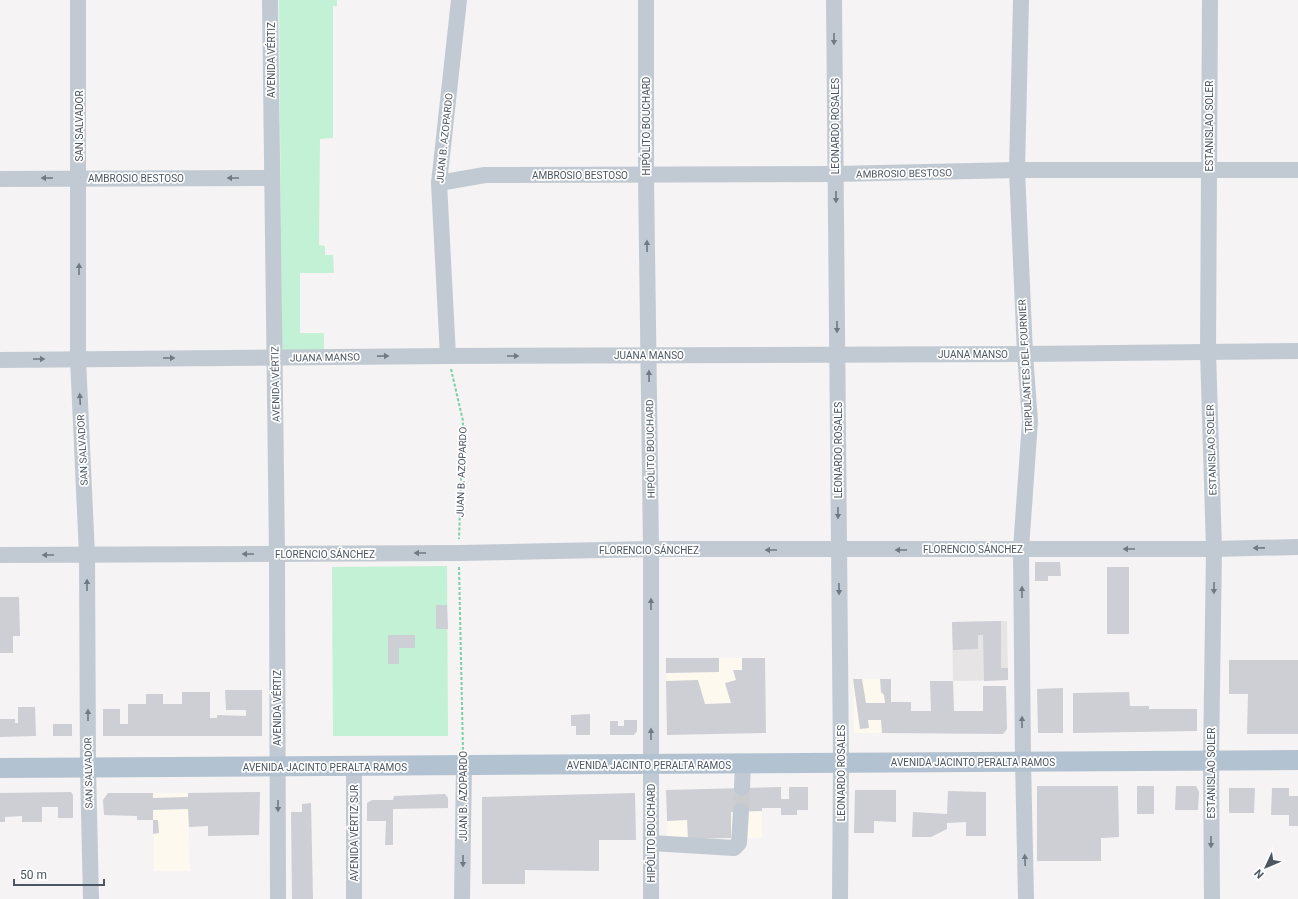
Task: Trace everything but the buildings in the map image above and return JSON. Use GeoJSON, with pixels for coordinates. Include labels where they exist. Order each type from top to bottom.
{"type":"FeatureCollection","features":[{"type":"Feature","properties":{"kind":"main road","name":"AVENIDA JACINTO PERALTA RAMOS"},"geometry":{"type":"LineString","coordinates":[[0,768],[1298,760]]}},
{"type":"Feature","properties":{"kind":"street","name":"SAN SALVADOR"},"geometry":{"type":"LineString","coordinates":[[78,0],[78,359],[87,555],[88,768],[91,899]]}},
{"type":"Feature","properties":{"kind":"street","name":"AVENIDA VÉRTIZ"},"geometry":{"type":"LineString","coordinates":[[270,0],[277,554],[278,899]]}},
{"type":"Feature","properties":{"kind":"street","name":"JUAN B. AZOPARDO"},"geometry":{"type":"LineString","coordinates":[[448,356],[439,183],[460,0]]}},
{"type":"Feature","properties":{"kind":"street","name":"HIPÓLITO BOUCHARD"},"geometry":{"type":"LineString","coordinates":[[646,0],[646,175],[651,549],[652,899]]}},
{"type":"Feature","properties":{"kind":"street","name":"LEONARDO ROSALES"},"geometry":{"type":"LineString","coordinates":[[834,0],[841,763],[840,899]]}},
{"type":"Feature","properties":{"kind":"street","name":"TRIPULANTES DEL FOURNIER"},"geometry":{"type":"LineString","coordinates":[[1021,0],[1017,170],[1025,354],[1030,421],[1021,549],[1026,899]]}},
{"type":"Feature","properties":{"kind":"street","name":"ESTANISLAO SOLER"},"geometry":{"type":"LineString","coordinates":[[1210,0],[1208,351],[1214,549],[1210,761],[1212,899]]}},
{"type":"Feature","properties":{"kind":"street","name":"AMBROSIO BESTOSO"},"geometry":{"type":"LineString","coordinates":[[439,183],[485,175],[835,174],[1017,170],[1298,170]]}},
{"type":"Feature","properties":{"kind":"street","name":"AMBROSIO BESTOSO"},"geometry":{"type":"LineString","coordinates":[[0,179],[272,178]]}},
{"type":"Feature","properties":{"kind":"street","name":"JUANA MANSO"},"geometry":{"type":"LineString","coordinates":[[0,360],[1298,351]]}},
{"type":"Feature","properties":{"kind":"street","name":"FLORENCIO SÁNCHEZ"},"geometry":{"type":"LineString","coordinates":[[0,555],[459,553],[651,549],[1214,549],[1298,547]]}},
{"type":"Feature","properties":{"kind":"street"},"geometry":{"type":"LineString","coordinates":[[742,788],[743,764]]}},
{"type":"Feature","properties":{"kind":"street","name":"JUAN B. AZOPARDO"},"geometry":{"type":"LineString","coordinates":[[462,899],[464,766]]}},
{"type":"Feature","properties":{"kind":"street","name":"AVENIDA VÉRTIZ SUR"},"geometry":{"type":"LineString","coordinates":[[354,767],[354,899]]}},
{"type":"Feature","properties":{"kind":"street"},"geometry":{"type":"LineString","coordinates":[[651,843],[734,848],[739,843],[741,811]]}},
{"type":"Feature","properties":{"kind":"path","name":"JUAN B. AZOPARDO"},"geometry":{"type":"LineString","coordinates":[[448,356],[463,421],[459,553],[464,766]]}},
{"type":"Feature","properties":{"kind":"shaded area"},"geometry":{"type":"Polygon","coordinates":[[[1007,621],[1008,680],[953,681],[952,622],[1007,621]]]}},
{"type":"Feature","properties":{"kind":"shaded area"},"geometry":{"type":"Polygon","coordinates":[[[666,658],[742,658],[743,733],[667,735],[666,658]]]}},
{"type":"Feature","properties":{"kind":"shaded area"},"geometry":{"type":"Polygon","coordinates":[[[853,679],[891,679],[892,733],[854,733],[853,679]]]}},
{"type":"Feature","properties":{"kind":"shaded area"},"geometry":{"type":"Polygon","coordinates":[[[762,788],[762,838],[667,839],[666,790],[762,788]]]}},
{"type":"Feature","properties":{"kind":"shaded area"},"geometry":{"type":"Polygon","coordinates":[[[153,793],[188,793],[190,871],[154,871],[153,793]]]}},
{"type":"Feature","properties":{"kind":"green space"},"geometry":{"type":"Polygon","coordinates":[[[279,0],[337,0],[337,6],[333,6],[333,138],[320,139],[319,245],[325,246],[325,255],[333,255],[334,273],[300,273],[300,333],[324,333],[324,352],[282,352],[279,0]]]}},
{"type":"Feature","properties":{"kind":"green space"},"geometry":{"type":"Polygon","coordinates":[[[447,566],[448,736],[333,736],[332,567],[447,566]]]}},
{"type":"Feature","properties":{"kind":"tunnel"},"geometry":{"type":"LineString","coordinates":[[741,811],[742,788]]}}]}
